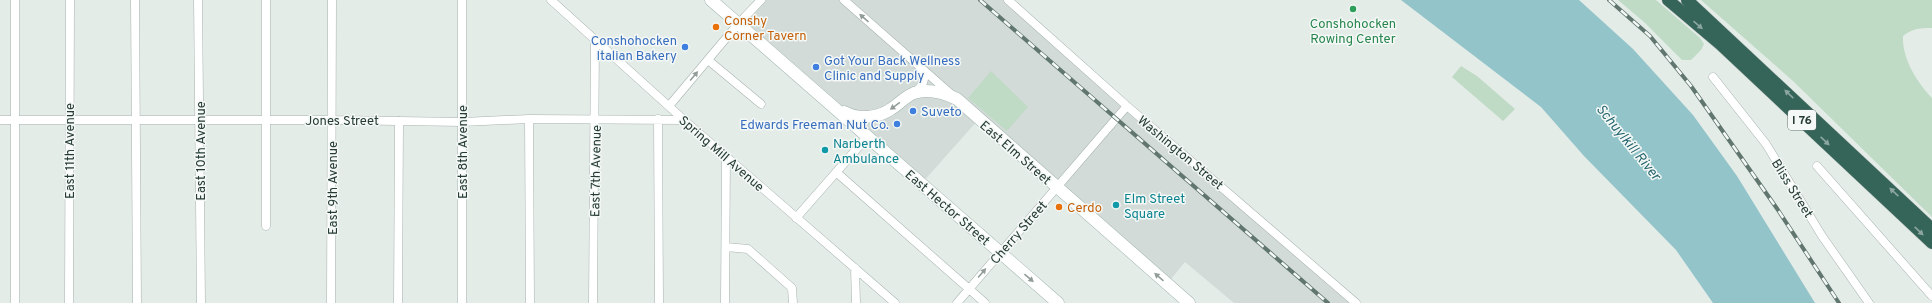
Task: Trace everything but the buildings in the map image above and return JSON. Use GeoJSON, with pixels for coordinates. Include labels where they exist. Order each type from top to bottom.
{"type":"FeatureCollection","features":[{"type":"Feature","properties":{"kind":"highway","name":"I 76"},"geometry":{"type":"LineString","coordinates":[[1668,0],[1720,44],[1932,244]]}},
{"type":"Feature","properties":{"kind":"highway","name":"I 76"},"geometry":{"type":"LineString","coordinates":[[1687,0],[1932,229]]}},
{"type":"Feature","properties":{"kind":"main road","name":"East Hector Street"},"geometry":{"type":"LineString","coordinates":[[711,0],[1058,303]]}},
{"type":"Feature","properties":{"kind":"main road"},"geometry":{"type":"LineString","coordinates":[[826,100],[846,113],[854,116],[867,117],[879,115],[892,109],[914,93],[924,91],[940,92],[956,99]]}},
{"type":"Feature","properties":{"kind":"main road","name":"East Elm Street"},"geometry":{"type":"LineString","coordinates":[[956,99],[1189,303]]}},
{"type":"Feature","properties":{"kind":"main road"},"geometry":{"type":"LineString","coordinates":[[868,136],[870,124],[879,115]]}},
{"type":"Feature","properties":{"kind":"street"},"geometry":{"type":"LineString","coordinates":[[15,0],[15,303]]}},
{"type":"Feature","properties":{"kind":"street","name":"East 11th Avenue"},"geometry":{"type":"LineString","coordinates":[[69,303],[70,0]]}},
{"type":"Feature","properties":{"kind":"street"},"geometry":{"type":"LineString","coordinates":[[135,0],[137,303]]}},
{"type":"Feature","properties":{"kind":"street","name":"East 10th Avenue"},"geometry":{"type":"LineString","coordinates":[[198,0],[201,303]]}},
{"type":"Feature","properties":{"kind":"street"},"geometry":{"type":"LineString","coordinates":[[266,0],[266,226]]}},
{"type":"Feature","properties":{"kind":"street","name":"East 9th Avenue"},"geometry":{"type":"LineString","coordinates":[[331,303],[333,120],[332,0]]}},
{"type":"Feature","properties":{"kind":"street","name":"East 8th Avenue"},"geometry":{"type":"LineString","coordinates":[[462,0],[462,303]]}},
{"type":"Feature","properties":{"kind":"street"},"geometry":{"type":"LineString","coordinates":[[669,106],[738,24],[761,0]]}},
{"type":"Feature","properties":{"kind":"street","name":"East Elm Street"},"geometry":{"type":"LineString","coordinates":[[844,0],[956,99]]}},
{"type":"Feature","properties":{"kind":"street","name":"Washington Street"},"geometry":{"type":"LineString","coordinates":[[1008,0],[1347,300],[1356,303]]}},
{"type":"Feature","properties":{"kind":"street","name":"Spring Mill Avenue"},"geometry":{"type":"LineString","coordinates":[[555,1],[595,40],[684,120],[895,303]]}},
{"type":"Feature","properties":{"kind":"street","name":"East 7th Avenue"},"geometry":{"type":"LineString","coordinates":[[593,303],[596,120],[595,40]]}},
{"type":"Feature","properties":{"kind":"street"},"geometry":{"type":"LineString","coordinates":[[708,60],[760,104]]}},
{"type":"Feature","properties":{"kind":"street"},"geometry":{"type":"LineString","coordinates":[[914,93],[922,84],[924,77],[923,71],[916,64]]}},
{"type":"Feature","properties":{"kind":"street","name":"Bliss Street"},"geometry":{"type":"LineString","coordinates":[[1713,77],[1766,144],[1822,236],[1869,303]]}},
{"type":"Feature","properties":{"kind":"street","name":"Cherry Street"},"geometry":{"type":"LineString","coordinates":[[957,303],[1127,106]]}},
{"type":"Feature","properties":{"kind":"street"},"geometry":{"type":"LineString","coordinates":[[529,119],[530,303]]}},
{"type":"Feature","properties":{"kind":"street","name":"Jones Street"},"geometry":{"type":"LineString","coordinates":[[0,120],[333,120],[463,122],[529,119],[684,120]]}},
{"type":"Feature","properties":{"kind":"street"},"geometry":{"type":"LineString","coordinates":[[658,119],[659,303]]}},
{"type":"Feature","properties":{"kind":"street"},"geometry":{"type":"LineString","coordinates":[[398,121],[398,303]]}},
{"type":"Feature","properties":{"kind":"street"},"geometry":{"type":"LineString","coordinates":[[796,218],[868,136]]}},
{"type":"Feature","properties":{"kind":"street"},"geometry":{"type":"LineString","coordinates":[[725,303],[726,156]]}},
{"type":"Feature","properties":{"kind":"street"},"geometry":{"type":"LineString","coordinates":[[1817,166],[1932,296]]}},
{"type":"Feature","properties":{"kind":"street"},"geometry":{"type":"LineString","coordinates":[[836,172],[985,303]]}},
{"type":"Feature","properties":{"kind":"street"},"geometry":{"type":"LineString","coordinates":[[726,247],[748,249],[792,288],[793,303]]}},
{"type":"Feature","properties":{"kind":"street"},"geometry":{"type":"LineString","coordinates":[[855,268],[856,303]]}},
{"type":"Feature","properties":{"kind":"shaded area"},"geometry":{"type":"Polygon","coordinates":[[[761,0],[1008,0],[1356,303],[1234,303],[1185,262],[1167,284],[979,119],[922,183],[738,24],[761,0]]]}},
{"type":"Feature","properties":{"kind":"green space"},"geometry":{"type":"Polygon","coordinates":[[[1618,0],[1656,0],[1700,38],[1704,44],[1701,50],[1691,60],[1682,60],[1644,22],[1618,0]]]}},
{"type":"Feature","properties":{"kind":"green space"},"geometry":{"type":"Polygon","coordinates":[[[1701,0],[1932,0],[1932,28],[1910,31],[1903,36],[1903,45],[1912,70],[1921,85],[1932,98],[1932,217],[1793,81],[1701,0]]]}},
{"type":"Feature","properties":{"kind":"green space"},"geometry":{"type":"Polygon","coordinates":[[[1461,66],[1477,76],[1515,109],[1503,121],[1452,77],[1461,66]]]}},
{"type":"Feature","properties":{"kind":"green space"},"geometry":{"type":"Polygon","coordinates":[[[991,71],[1028,107],[1007,131],[968,98],[991,71]]]}},
{"type":"Feature","properties":{"kind":"water","name":"Schuylkill River"},"geometry":{"type":"Polygon","coordinates":[[[1401,0],[1579,0],[1633,49],[1693,115],[1737,176],[1815,303],[1713,303],[1676,250],[1584,156],[1541,107],[1401,0]]]}},
{"type":"Feature","properties":{"kind":"railway"},"geometry":{"type":"LineString","coordinates":[[980,0],[1328,303]]}},
{"type":"Feature","properties":{"kind":"railway"},"geometry":{"type":"LineString","coordinates":[[1609,0],[1650,36],[1691,86],[1778,210],[1839,303]]}},
{"type":"Feature","properties":{"kind":"place","name":"Conshohocken Rowing Center"},"geometry":{"type":"Point","coordinates":[1353,9]}},
{"type":"Feature","properties":{"kind":"place","name":"Conshy Corner Tavern"},"geometry":{"type":"Point","coordinates":[716,27]}},
{"type":"Feature","properties":{"kind":"place","name":"Conshohocken Italian Bakery"},"geometry":{"type":"Point","coordinates":[685,47]}},
{"type":"Feature","properties":{"kind":"place","name":"Got Your Back Wellness Clinic and Supply"},"geometry":{"type":"Point","coordinates":[816,67]}},
{"type":"Feature","properties":{"kind":"place","name":"Suveto"},"geometry":{"type":"Point","coordinates":[913,111]}},
{"type":"Feature","properties":{"kind":"place","name":"Edwards Freeman Nut Co."},"geometry":{"type":"Point","coordinates":[897,124]}},
{"type":"Feature","properties":{"kind":"place","name":"Narberth Ambulance"},"geometry":{"type":"Point","coordinates":[825,150]}},
{"type":"Feature","properties":{"kind":"place","name":"Elm Street Square"},"geometry":{"type":"Point","coordinates":[1116,205]}},
{"type":"Feature","properties":{"kind":"place","name":"Cerdo"},"geometry":{"type":"Point","coordinates":[1059,207]}}]}
